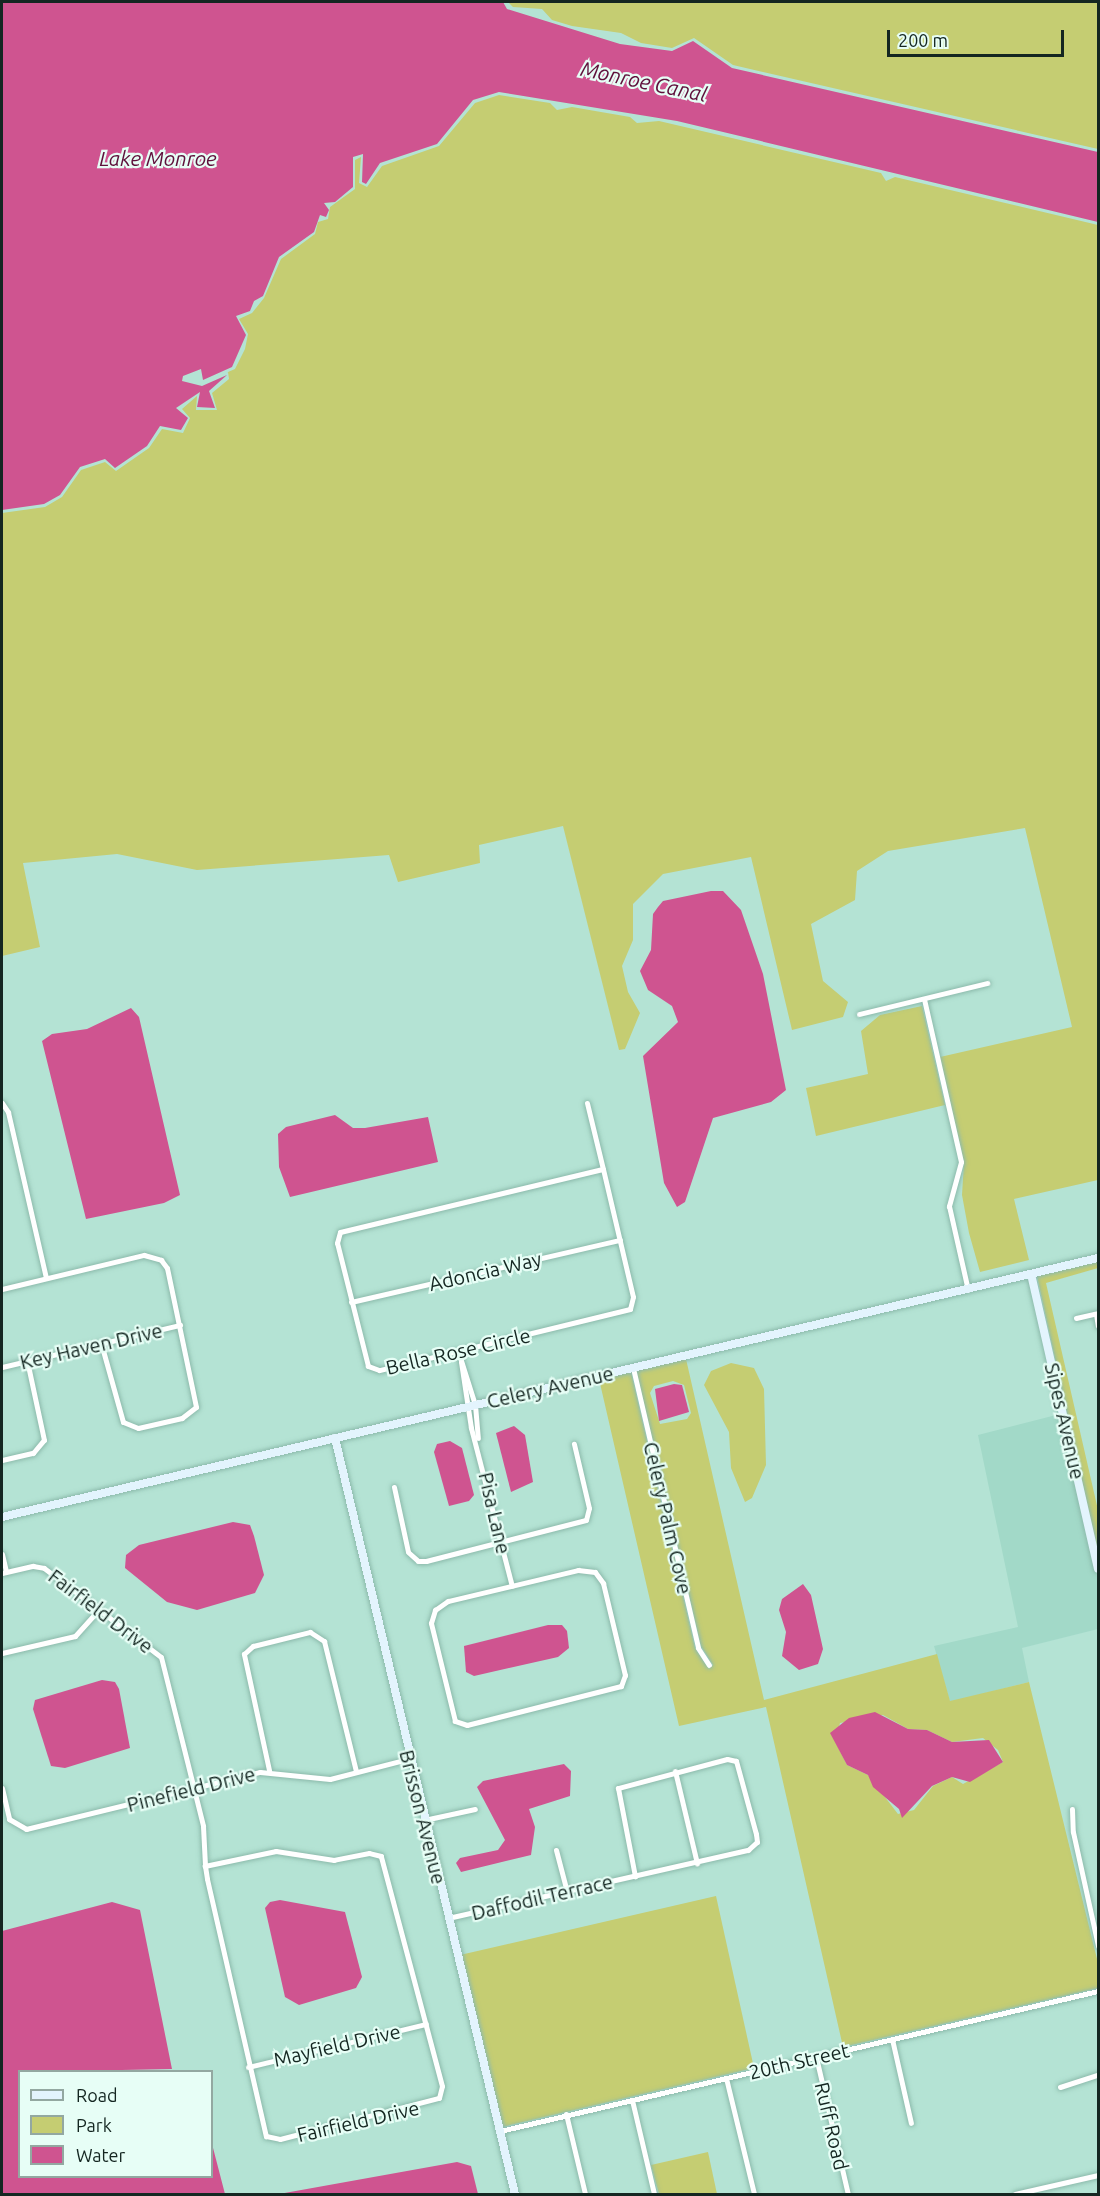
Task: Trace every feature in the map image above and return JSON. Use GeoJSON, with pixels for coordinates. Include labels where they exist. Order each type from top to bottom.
{"type":"FeatureCollection","features":[{"type":"Feature","properties":{"kind":"main road","name":"Celery Avenue"},"geometry":{"type":"LineString","coordinates":[[2,1517],[1098,1258]]}},
{"type":"Feature","properties":{"kind":"main road","name":"Sipes Avenue"},"geometry":{"type":"LineString","coordinates":[[1031,1274],[1098,1568]]}},
{"type":"Feature","properties":{"kind":"main road","name":"Brisson Avenue"},"geometry":{"type":"LineString","coordinates":[[335,1438],[408,1759],[515,2194]]}},
{"type":"Feature","properties":{"kind":"street"},"geometry":{"type":"LineString","coordinates":[[859,1014],[987,983]]}},
{"type":"Feature","properties":{"kind":"street"},"geometry":{"type":"LineString","coordinates":[[924,999],[961,1162],[950,1212],[968,1290]]}},
{"type":"Feature","properties":{"kind":"street","name":"Bella Rose Circle"},"geometry":{"type":"LineString","coordinates":[[587,1102],[620,1240],[633,1297],[630,1309],[373,1369],[364,1360],[337,1243],[340,1232],[347,1228],[603,1169]]}},
{"type":"Feature","properties":{"kind":"street"},"geometry":{"type":"LineString","coordinates":[[2,1103],[8,1112],[46,1278]]}},
{"type":"Feature","properties":{"kind":"street","name":"Adoncia Way"},"geometry":{"type":"LineString","coordinates":[[351,1302],[620,1240]]}},
{"type":"Feature","properties":{"kind":"street"},"geometry":{"type":"LineString","coordinates":[[2,1289],[153,1256],[167,1268],[197,1396],[196,1407],[182,1418],[138,1428],[123,1422],[101,1343]]}},
{"type":"Feature","properties":{"kind":"street"},"geometry":{"type":"LineString","coordinates":[[1076,1318],[1097,1313],[1098,1326]]}},
{"type":"Feature","properties":{"kind":"street","name":"Key Haven Drive"},"geometry":{"type":"LineString","coordinates":[[2,1367],[180,1325]]}},
{"type":"Feature","properties":{"kind":"street","name":"Pisa Lane"},"geometry":{"type":"LineString","coordinates":[[458,1351],[512,1586]]}},
{"type":"Feature","properties":{"kind":"street"},"geometry":{"type":"LineString","coordinates":[[2,1460],[33,1453],[44,1440],[27,1361]]}},
{"type":"Feature","properties":{"kind":"street","name":"Celery Palm Cove"},"geometry":{"type":"LineString","coordinates":[[633,1368],[698,1648],[709,1665]]}},
{"type":"Feature","properties":{"kind":"street"},"geometry":{"type":"LineString","coordinates":[[394,1487],[408,1552],[418,1562],[502,1543],[586,1520],[589,1508],[574,1444]]}},
{"type":"Feature","properties":{"kind":"street","name":"Fairfield Drive"},"geometry":{"type":"LineString","coordinates":[[2,1554],[4,1573],[39,1565],[161,1657],[194,1788],[204,1834],[205,1866],[266,2136],[280,2139],[312,2132],[439,2098],[442,2086],[381,1856],[369,1853],[334,1860],[276,1851],[205,1866]]}},
{"type":"Feature","properties":{"kind":"street"},"geometry":{"type":"LineString","coordinates":[[578,1570],[595,1572],[603,1582],[625,1681],[616,1691],[461,1725],[451,1714],[432,1616],[448,1601],[512,1586],[578,1570]]}},
{"type":"Feature","properties":{"kind":"street"},"geometry":{"type":"LineString","coordinates":[[2,1653],[75,1636],[99,1609]]}},
{"type":"Feature","properties":{"kind":"street"},"geometry":{"type":"LineString","coordinates":[[269,1770],[244,1654],[253,1646],[310,1632],[324,1641],[356,1771]]}},
{"type":"Feature","properties":{"kind":"street","name":"Pinefield Drive"},"geometry":{"type":"LineString","coordinates":[[2,1788],[9,1819],[26,1829],[269,1770],[323,1779],[408,1759]]}},
{"type":"Feature","properties":{"kind":"street","name":"Daffodil Terrace"},"geometry":{"type":"LineString","coordinates":[[448,1918],[567,1893],[748,1850],[757,1842],[746,1789],[736,1761],[727,1759],[618,1788],[635,1876]]}},
{"type":"Feature","properties":{"kind":"street"},"geometry":{"type":"LineString","coordinates":[[675,1771],[697,1863]]}},
{"type":"Feature","properties":{"kind":"street"},"geometry":{"type":"LineString","coordinates":[[424,1820],[475,1809]]}},
{"type":"Feature","properties":{"kind":"street"},"geometry":{"type":"LineString","coordinates":[[1072,1809],[1073,1833],[1098,1946]]}},
{"type":"Feature","properties":{"kind":"street"},"geometry":{"type":"LineString","coordinates":[[556,1850],[567,1893]]}},
{"type":"Feature","properties":{"kind":"street","name":"20th Street"},"geometry":{"type":"LineString","coordinates":[[500,2131],[1098,1991]]}},
{"type":"Feature","properties":{"kind":"street","name":"Mayfield Drive"},"geometry":{"type":"LineString","coordinates":[[249,2067],[426,2024]]}},
{"type":"Feature","properties":{"kind":"street"},"geometry":{"type":"LineString","coordinates":[[892,2039],[911,2123]]}},
{"type":"Feature","properties":{"kind":"street","name":"Ruff Road"},"geometry":{"type":"LineString","coordinates":[[816,2057],[848,2194]]}},
{"type":"Feature","properties":{"kind":"street"},"geometry":{"type":"LineString","coordinates":[[1060,2087],[1098,2075]]}},
{"type":"Feature","properties":{"kind":"street"},"geometry":{"type":"LineString","coordinates":[[726,2078],[754,2194]]}},
{"type":"Feature","properties":{"kind":"street"},"geometry":{"type":"LineString","coordinates":[[632,2100],[654,2194]]}},
{"type":"Feature","properties":{"kind":"street"},"geometry":{"type":"LineString","coordinates":[[566,2114],[585,2194]]}},
{"type":"Feature","properties":{"kind":"street"},"geometry":{"type":"LineString","coordinates":[[1014,2194],[1098,2175]]}},
{"type":"Feature","properties":{"kind":"shaded area"},"geometry":{"type":"Polygon","coordinates":[[[1060,1414],[1098,1581],[1098,1629],[1022,1648],[1029,1682],[950,1702],[934,1646],[1018,1627],[978,1435],[1060,1414]]]}},
{"type":"Feature","properties":{"kind":"green space"},"geometry":{"type":"Polygon","coordinates":[[[508,2],[1098,2],[1098,149],[733,65],[694,38],[672,48],[641,43],[621,33],[572,26],[552,20],[542,9],[513,7],[508,2]]]}},
{"type":"Feature","properties":{"kind":"green space"},"geometry":{"type":"Polygon","coordinates":[[[499,95],[550,103],[557,110],[572,107],[630,117],[637,123],[659,121],[881,173],[886,181],[895,177],[1098,225],[1098,1180],[1014,1199],[1029,1260],[980,1272],[969,1233],[962,1195],[964,1162],[940,1057],[1072,1027],[1025,828],[888,851],[857,871],[855,900],[811,924],[823,981],[848,1002],[843,1017],[792,1030],[751,857],[663,874],[633,904],[633,940],[622,966],[628,992],[640,1013],[625,1049],[619,1050],[563,826],[479,845],[480,863],[398,882],[389,855],[197,870],[117,854],[23,863],[40,947],[2,956],[2,513],[45,507],[62,497],[81,470],[105,462],[116,471],[149,448],[162,429],[183,433],[190,418],[182,409],[197,396],[196,410],[217,410],[212,393],[229,379],[228,372],[235,369],[245,349],[248,334],[239,319],[252,313],[264,298],[281,259],[315,234],[318,222],[328,219],[330,207],[355,189],[355,160],[361,157],[359,183],[367,187],[382,166],[439,146],[475,103],[499,95]]]}},
{"type":"Feature","properties":{"kind":"green space"},"geometry":{"type":"Polygon","coordinates":[[[922,1006],[945,1105],[816,1136],[806,1088],[868,1074],[861,1031],[880,1015],[922,1006]]]}},
{"type":"Feature","properties":{"kind":"green space"},"geometry":{"type":"Polygon","coordinates":[[[1098,1261],[1098,1268],[1046,1283],[1098,1510],[1098,1554],[1037,1276],[1098,1261]]]}},
{"type":"Feature","properties":{"kind":"green space"},"geometry":{"type":"Polygon","coordinates":[[[686,1359],[764,1700],[937,1654],[950,1701],[1029,1682],[1098,1963],[1098,1988],[843,2047],[766,1707],[679,1726],[599,1379],[631,1372],[695,1648],[709,1669],[713,1665],[701,1646],[636,1370],[686,1359]],[[673,1381],[654,1386],[650,1393],[660,1424],[687,1419],[691,1413],[684,1385],[673,1381]],[[883,1715],[840,1723],[835,1741],[847,1765],[868,1775],[898,1814],[914,1810],[933,1786],[952,1777],[963,1784],[1003,1762],[998,1750],[983,1738],[952,1742],[927,1730],[908,1729],[883,1715]]]}},
{"type":"Feature","properties":{"kind":"green space"},"geometry":{"type":"Polygon","coordinates":[[[731,1363],[754,1368],[764,1389],[766,1465],[752,1498],[745,1502],[731,1468],[729,1432],[704,1385],[711,1371],[731,1363]]]}},
{"type":"Feature","properties":{"kind":"green space"},"geometry":{"type":"Polygon","coordinates":[[[716,1896],[754,2068],[502,2127],[460,1955],[716,1896]]]}},
{"type":"Feature","properties":{"kind":"green space"},"geometry":{"type":"Polygon","coordinates":[[[708,2152],[717,2194],[659,2194],[651,2165],[708,2152]]]}},
{"type":"Feature","properties":{"kind":"water","name":"Lake Monroe"},"geometry":{"type":"Polygon","coordinates":[[[2,2],[503,2],[507,9],[620,44],[672,51],[693,41],[732,68],[1098,152],[1098,222],[677,121],[499,92],[473,100],[437,144],[380,163],[366,184],[362,182],[363,154],[353,157],[353,187],[335,202],[324,203],[329,210],[326,217],[320,215],[314,232],[279,257],[263,296],[254,301],[250,311],[236,316],[246,335],[232,367],[203,380],[201,369],[183,376],[182,381],[202,386],[227,375],[209,391],[215,408],[197,407],[200,392],[176,408],[188,418],[181,430],[160,426],[147,446],[115,468],[105,459],[80,467],[60,495],[44,504],[2,510],[2,2]]]}},
{"type":"Feature","properties":{"kind":"water"},"geometry":{"type":"Polygon","coordinates":[[[711,891],[723,891],[741,910],[763,974],[786,1090],[771,1102],[713,1118],[685,1202],[677,1207],[664,1183],[643,1056],[678,1022],[672,1006],[648,990],[640,971],[651,950],[653,914],[663,901],[711,891]]]}},
{"type":"Feature","properties":{"kind":"water"},"geometry":{"type":"Polygon","coordinates":[[[131,1008],[139,1017],[180,1195],[164,1203],[86,1219],[42,1041],[52,1034],[87,1029],[131,1008]]]}},
{"type":"Feature","properties":{"kind":"water"},"geometry":{"type":"Polygon","coordinates":[[[335,1115],[353,1128],[428,1117],[438,1162],[290,1197],[279,1167],[278,1134],[286,1127],[335,1115]]]}},
{"type":"Feature","properties":{"kind":"water"},"geometry":{"type":"Polygon","coordinates":[[[674,1384],[682,1385],[689,1412],[659,1421],[655,1389],[674,1384]]]}},
{"type":"Feature","properties":{"kind":"water"},"geometry":{"type":"Polygon","coordinates":[[[514,1426],[525,1435],[533,1482],[511,1492],[496,1433],[514,1426]]]}},
{"type":"Feature","properties":{"kind":"water"},"geometry":{"type":"Polygon","coordinates":[[[450,1441],[462,1448],[474,1495],[469,1501],[449,1506],[434,1452],[437,1444],[450,1441]]]}},
{"type":"Feature","properties":{"kind":"water"},"geometry":{"type":"Polygon","coordinates":[[[233,1522],[250,1525],[254,1536],[264,1575],[255,1593],[197,1610],[167,1602],[125,1568],[126,1555],[139,1545],[233,1522]]]}},
{"type":"Feature","properties":{"kind":"water"},"geometry":{"type":"Polygon","coordinates":[[[803,1584],[811,1595],[823,1649],[818,1664],[799,1670],[782,1656],[786,1632],[779,1610],[782,1599],[803,1584]]]}},
{"type":"Feature","properties":{"kind":"water"},"geometry":{"type":"Polygon","coordinates":[[[548,1625],[562,1625],[567,1631],[569,1648],[558,1657],[474,1676],[466,1672],[464,1646],[548,1625]]]}},
{"type":"Feature","properties":{"kind":"water"},"geometry":{"type":"Polygon","coordinates":[[[102,1680],[115,1682],[119,1689],[130,1748],[65,1768],[51,1766],[33,1709],[35,1700],[102,1680]]]}},
{"type":"Feature","properties":{"kind":"water"},"geometry":{"type":"Polygon","coordinates":[[[875,1712],[908,1729],[927,1730],[952,1742],[989,1740],[1003,1762],[970,1782],[952,1777],[932,1786],[902,1818],[899,1809],[873,1787],[868,1775],[847,1765],[830,1733],[849,1718],[875,1712]]]}},
{"type":"Feature","properties":{"kind":"water"},"geometry":{"type":"Polygon","coordinates":[[[564,1764],[571,1771],[570,1796],[529,1809],[535,1827],[531,1855],[461,1872],[456,1863],[460,1858],[498,1850],[505,1840],[477,1787],[483,1781],[564,1764]]]}},
{"type":"Feature","properties":{"kind":"water"},"geometry":{"type":"Polygon","coordinates":[[[280,1900],[345,1912],[362,1977],[356,1988],[299,2005],[285,1997],[265,1908],[270,1902],[280,1900]]]}},
{"type":"Feature","properties":{"kind":"water"},"geometry":{"type":"Polygon","coordinates":[[[112,1902],[140,1910],[172,2069],[18,2070],[18,2178],[213,2178],[213,2148],[225,2194],[2,2194],[2,1931],[112,1902]]]}},
{"type":"Feature","properties":{"kind":"water"},"geometry":{"type":"Polygon","coordinates":[[[457,2162],[471,2166],[478,2194],[279,2194],[457,2162]]]}},
{"type":"Feature","properties":{"kind":"water label","name":"Monroe Canal"},"geometry":{"type":"Point","coordinates":[644,81]}}]}
